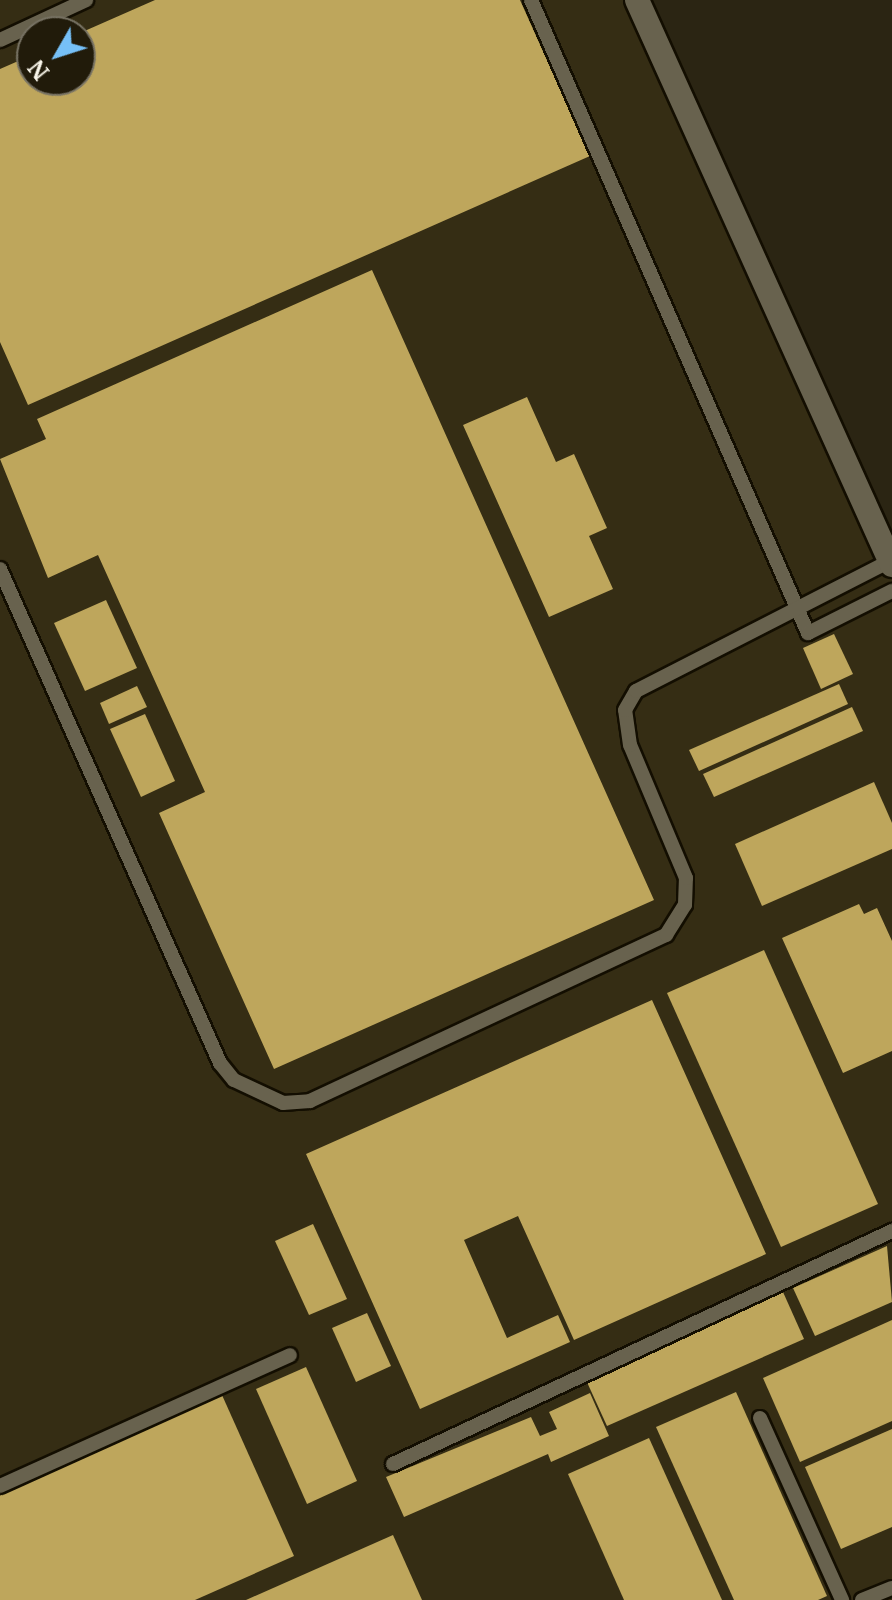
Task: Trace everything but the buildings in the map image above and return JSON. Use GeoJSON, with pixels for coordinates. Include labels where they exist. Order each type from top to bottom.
{"type":"FeatureCollection","features":[{"type":"Feature","properties":{"kind":"street"},"geometry":{"type":"LineString","coordinates":[[637,0],[891,563]]}},
{"type":"Feature","properties":{"kind":"lane"},"geometry":{"type":"LineString","coordinates":[[0,40],[86,0]]}},
{"type":"Feature","properties":{"kind":"lane"},"geometry":{"type":"LineString","coordinates":[[531,0],[808,633],[892,591]]}},
{"type":"Feature","properties":{"kind":"lane"},"geometry":{"type":"LineString","coordinates":[[0,569],[220,1063],[234,1080],[283,1103],[310,1101],[666,935],[685,905],[686,878],[630,745],[625,710],[636,691],[891,563]]}},
{"type":"Feature","properties":{"kind":"lane"},"geometry":{"type":"LineString","coordinates":[[393,1464],[892,1231]]}},
{"type":"Feature","properties":{"kind":"lane"},"geometry":{"type":"LineString","coordinates":[[0,1486],[290,1355]]}},
{"type":"Feature","properties":{"kind":"lane"},"geometry":{"type":"LineString","coordinates":[[760,1418],[842,1600]]}},
{"type":"Feature","properties":{"kind":"lane"},"geometry":{"type":"LineString","coordinates":[[862,1600],[892,1588]]}},
{"type":"Feature","properties":{"kind":"shaded area"},"geometry":{"type":"Polygon","coordinates":[[[0,0],[637,0],[892,565],[892,1600],[0,1600],[0,0]]]}}]}
